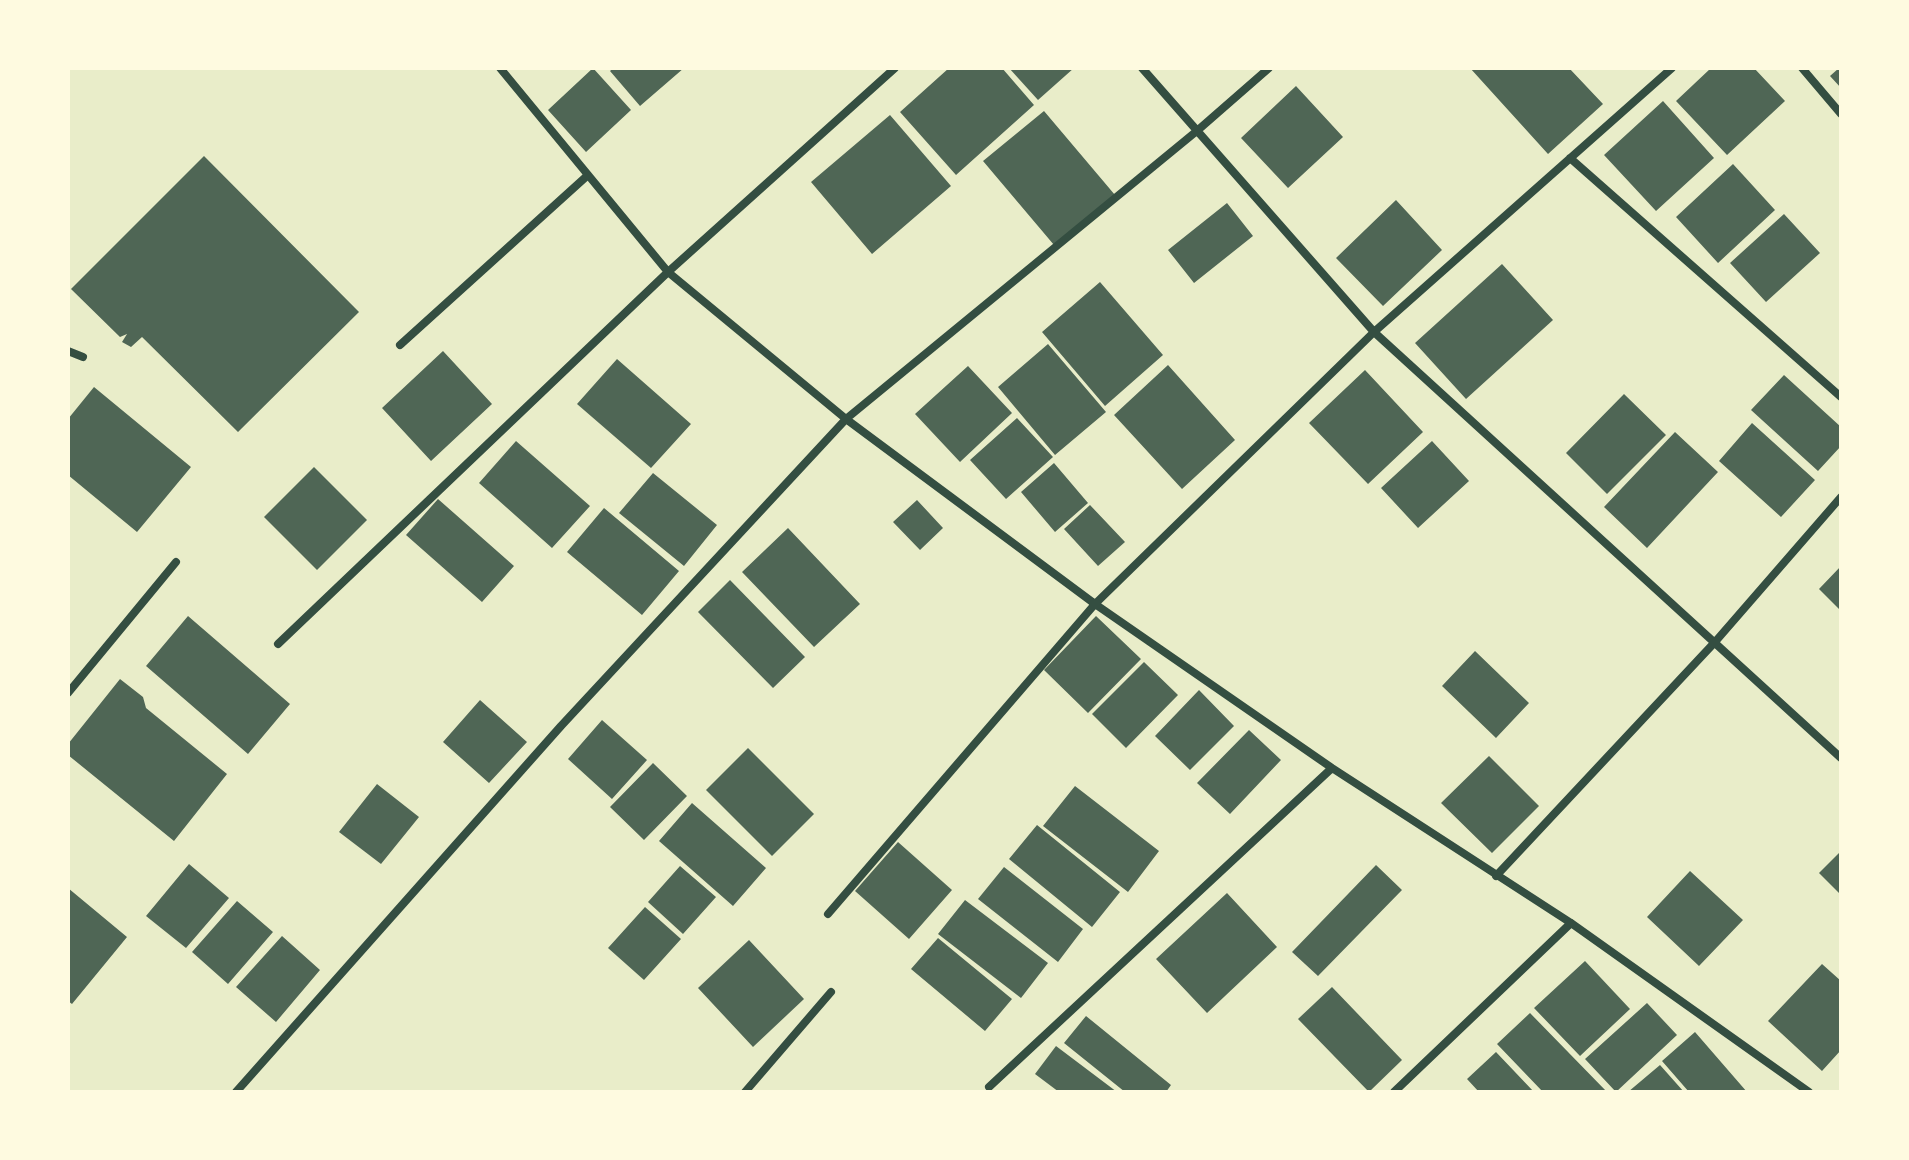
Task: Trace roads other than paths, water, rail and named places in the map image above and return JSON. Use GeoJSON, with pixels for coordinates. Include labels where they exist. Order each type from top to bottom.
{"type":"FeatureCollection","features":[{"type":"Feature","properties":{"kind":"street"},"geometry":{"type":"LineString","coordinates":[[500,68],[668,272],[846,419],[1095,604],[1332,768],[1571,923],[1809,1092]]}},
{"type":"Feature","properties":{"kind":"street"},"geometry":{"type":"LineString","coordinates":[[278,644],[668,272],[895,68]]}},
{"type":"Feature","properties":{"kind":"street"},"geometry":{"type":"LineString","coordinates":[[1142,68],[1374,332],[1841,758]]}},
{"type":"Feature","properties":{"kind":"street"},"geometry":{"type":"LineString","coordinates":[[236,1092],[561,726],[846,419],[1269,68]]}},
{"type":"Feature","properties":{"kind":"street"},"geometry":{"type":"LineString","coordinates":[[828,914],[1095,604],[1374,332],[1672,68]]}},
{"type":"Feature","properties":{"kind":"street"},"geometry":{"type":"LineString","coordinates":[[1802,68],[1841,114]]}},
{"type":"Feature","properties":{"kind":"street"},"geometry":{"type":"LineString","coordinates":[[1570,158],[1841,397]]}},
{"type":"Feature","properties":{"kind":"street"},"geometry":{"type":"LineString","coordinates":[[400,345],[588,175]]}},
{"type":"Feature","properties":{"kind":"street"},"geometry":{"type":"LineString","coordinates":[[68,351],[83,357]]}},
{"type":"Feature","properties":{"kind":"street"},"geometry":{"type":"LineString","coordinates":[[1496,876],[1715,642],[1841,497]]}},
{"type":"Feature","properties":{"kind":"street"},"geometry":{"type":"LineString","coordinates":[[68,693],[176,562]]}},
{"type":"Feature","properties":{"kind":"street"},"geometry":{"type":"LineString","coordinates":[[989,1087],[1332,768]]}},
{"type":"Feature","properties":{"kind":"street"},"geometry":{"type":"LineString","coordinates":[[1394,1092],[1571,923]]}},
{"type":"Feature","properties":{"kind":"street"},"geometry":{"type":"LineString","coordinates":[[745,1092],[831,992]]}}]}
